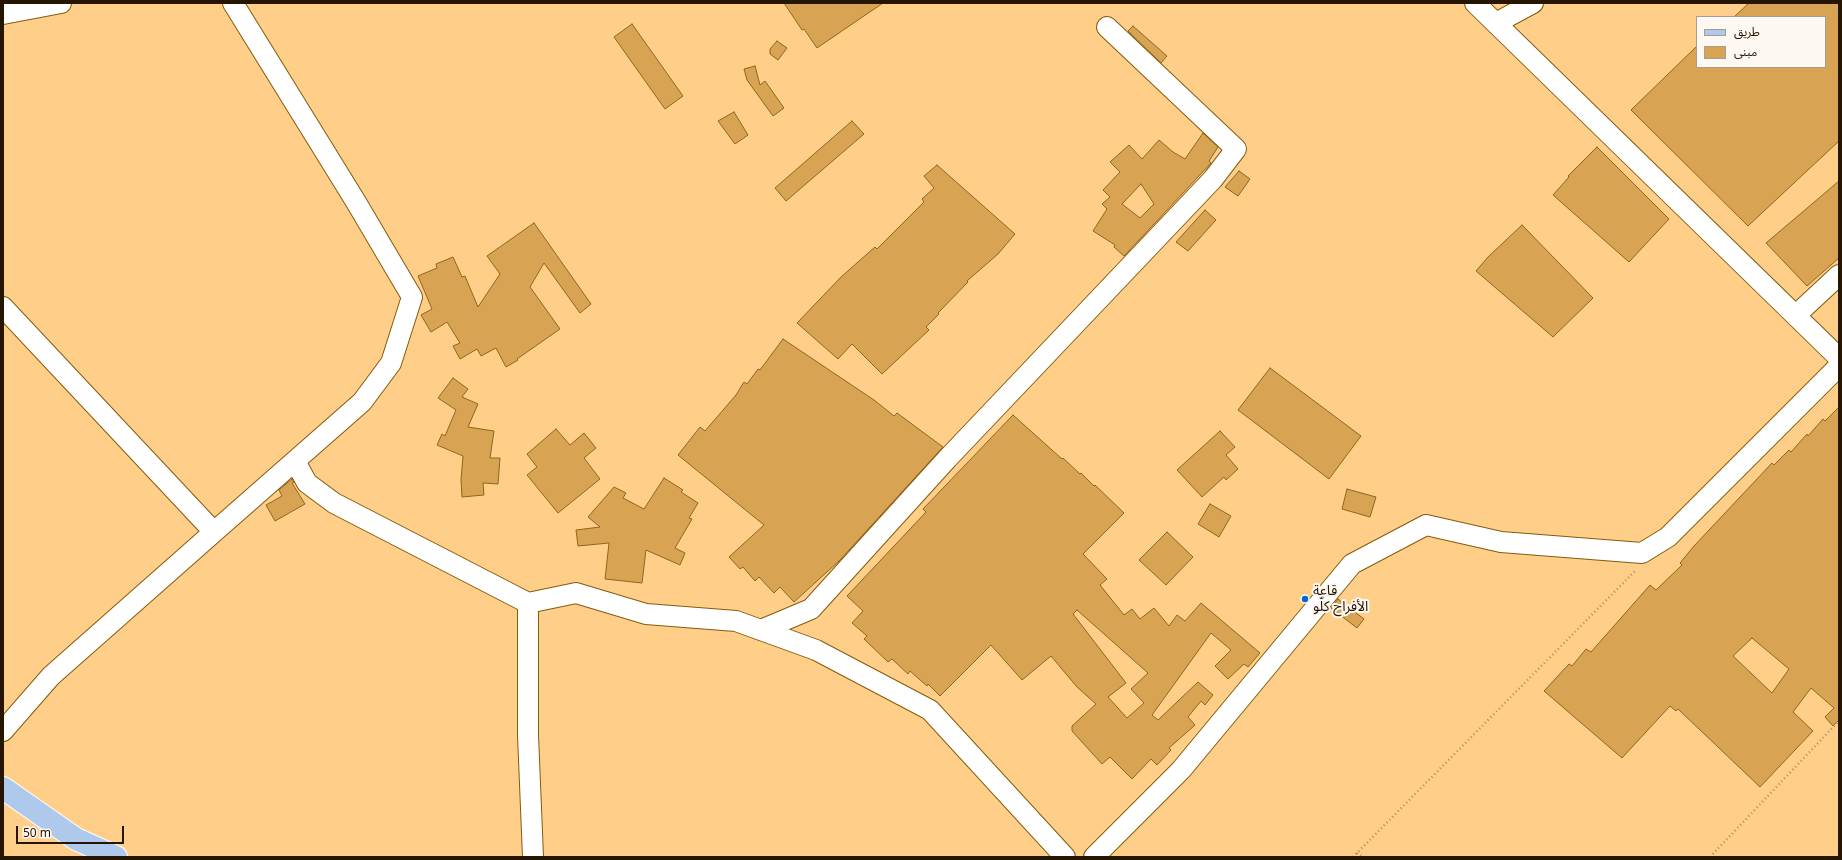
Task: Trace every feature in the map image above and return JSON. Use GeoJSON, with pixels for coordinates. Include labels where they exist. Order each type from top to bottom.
{"type":"FeatureCollection","features":[{"type":"Feature","properties":{"kind":"main road"},"geometry":{"type":"LineString","coordinates":[[3,788],[76,839],[116,857]]}},
{"type":"Feature","properties":{"kind":"street"},"geometry":{"type":"LineString","coordinates":[[3,14],[61,3]]}},
{"type":"Feature","properties":{"kind":"street"},"geometry":{"type":"LineString","coordinates":[[3,731],[50,676],[362,402],[392,363],[412,297],[356,202],[233,3]]}},
{"type":"Feature","properties":{"kind":"street"},"geometry":{"type":"LineString","coordinates":[[1475,3],[1839,358]]}},
{"type":"Feature","properties":{"kind":"street"},"geometry":{"type":"LineString","coordinates":[[1496,23],[1533,3]]}},
{"type":"Feature","properties":{"kind":"street"},"geometry":{"type":"LineString","coordinates":[[761,630],[811,609],[947,460],[1213,178],[1236,149],[1107,27]]}},
{"type":"Feature","properties":{"kind":"street"},"geometry":{"type":"LineString","coordinates":[[1796,315],[1839,275]]}},
{"type":"Feature","properties":{"kind":"street"},"geometry":{"type":"LineString","coordinates":[[3,307],[214,532]]}},
{"type":"Feature","properties":{"kind":"street"},"geometry":{"type":"LineString","coordinates":[[1094,857],[1181,770],[1352,564],[1426,525],[1501,542],[1642,553],[1668,537],[1839,366]]}},
{"type":"Feature","properties":{"kind":"street"},"geometry":{"type":"LineString","coordinates":[[294,461],[307,483],[334,503],[528,602],[576,593],[646,614],[736,621],[816,650],[930,710],[1065,857]]}},
{"type":"Feature","properties":{"kind":"street"},"geometry":{"type":"LineString","coordinates":[[528,602],[528,735],[533,857]]}},
{"type":"Feature","properties":{"kind":"path"},"geometry":{"type":"LineString","coordinates":[[1353,857],[1640,565]]}},
{"type":"Feature","properties":{"kind":"path"},"geometry":{"type":"LineString","coordinates":[[1710,857],[1839,721]]}},
{"type":"Feature","properties":{"kind":"path"},"geometry":{"type":"LineString","coordinates":[[1357,852],[1364,857]]}},
{"type":"Feature","properties":{"kind":"building"},"geometry":{"type":"Polygon","coordinates":[[[784,3],[883,3],[817,48],[804,29],[802,30],[784,3]]]}},
{"type":"Feature","properties":{"kind":"building"},"geometry":{"type":"Polygon","coordinates":[[[1749,3],[1839,3],[1839,141],[1748,226],[1631,110],[1696,47],[1696,68],[1826,68],[1826,16],[1735,16],[1749,3]]]}},
{"type":"Feature","properties":{"kind":"building"},"geometry":{"type":"Polygon","coordinates":[[[632,24],[683,96],[665,109],[614,37],[632,24]]]}},
{"type":"Feature","properties":{"kind":"building"},"geometry":{"type":"Polygon","coordinates":[[[1133,26],[1167,56],[1161,63],[1128,31],[1133,26]]]}},
{"type":"Feature","properties":{"kind":"building"},"geometry":{"type":"Polygon","coordinates":[[[777,41],[787,48],[778,60],[770,54],[770,49],[777,41]]]}},
{"type":"Feature","properties":{"kind":"building"},"geometry":{"type":"Polygon","coordinates":[[[755,66],[760,85],[765,81],[784,108],[773,116],[747,80],[744,69],[755,66]]]}},
{"type":"Feature","properties":{"kind":"building"},"geometry":{"type":"Polygon","coordinates":[[[734,112],[748,135],[735,144],[718,121],[734,112]]]}},
{"type":"Feature","properties":{"kind":"building"},"geometry":{"type":"Polygon","coordinates":[[[852,121],[864,134],[786,201],[775,188],[852,121]]]}},
{"type":"Feature","properties":{"kind":"building"},"geometry":{"type":"Polygon","coordinates":[[[1203,133],[1218,147],[1209,161],[1211,163],[1124,256],[1114,247],[1115,245],[1093,231],[1107,209],[1102,204],[1110,197],[1103,190],[1120,172],[1110,162],[1129,145],[1142,159],[1159,140],[1173,152],[1185,159],[1203,133]],[[1141,184],[1122,204],[1140,218],[1154,204],[1141,184]]]}},
{"type":"Feature","properties":{"kind":"building"},"geometry":{"type":"Polygon","coordinates":[[[1597,147],[1669,219],[1629,262],[1553,195],[1569,177],[1568,176],[1597,147]]]}},
{"type":"Feature","properties":{"kind":"building"},"geometry":{"type":"Polygon","coordinates":[[[937,165],[1015,234],[998,254],[967,281],[968,282],[938,313],[939,314],[926,327],[929,330],[882,374],[852,344],[838,359],[797,323],[841,277],[875,247],[877,249],[924,202],[922,199],[934,188],[924,176],[937,165]]]}},
{"type":"Feature","properties":{"kind":"building"},"geometry":{"type":"Polygon","coordinates":[[[1239,171],[1250,179],[1238,196],[1225,187],[1239,171]]]}},
{"type":"Feature","properties":{"kind":"building"},"geometry":{"type":"Polygon","coordinates":[[[1839,181],[1839,258],[1807,286],[1766,243],[1839,181]]]}},
{"type":"Feature","properties":{"kind":"building"},"geometry":{"type":"Polygon","coordinates":[[[1205,210],[1216,220],[1188,251],[1176,242],[1205,210]]]}},
{"type":"Feature","properties":{"kind":"building"},"geometry":{"type":"Polygon","coordinates":[[[534,223],[591,304],[580,313],[544,263],[530,287],[560,329],[506,367],[496,348],[481,356],[477,349],[460,359],[453,346],[460,343],[447,322],[431,332],[421,315],[432,309],[418,276],[437,268],[436,264],[453,257],[462,277],[465,276],[478,307],[500,274],[487,256],[534,223]]]}},
{"type":"Feature","properties":{"kind":"building"},"geometry":{"type":"Polygon","coordinates":[[[1522,225],[1593,298],[1553,337],[1476,271],[1488,257],[1522,225]]]}},
{"type":"Feature","properties":{"kind":"building"},"geometry":{"type":"Polygon","coordinates":[[[783,339],[874,400],[894,416],[897,413],[943,447],[839,561],[794,602],[780,587],[774,593],[759,577],[755,581],[743,567],[740,569],[729,557],[764,525],[678,455],[700,427],[705,431],[736,395],[744,382],[747,384],[758,369],[760,370],[783,339]]]}},
{"type":"Feature","properties":{"kind":"building"},"geometry":{"type":"Polygon","coordinates":[[[1270,368],[1361,436],[1329,479],[1238,410],[1270,368]]]}},
{"type":"Feature","properties":{"kind":"building"},"geometry":{"type":"Polygon","coordinates":[[[453,378],[468,389],[462,397],[478,404],[468,427],[494,431],[490,458],[500,458],[498,484],[483,483],[484,495],[462,497],[461,480],[463,456],[437,445],[442,434],[445,436],[456,410],[438,398],[453,378]]]}},
{"type":"Feature","properties":{"kind":"building"},"geometry":{"type":"Polygon","coordinates":[[[1839,407],[1839,720],[1833,726],[1825,717],[1834,708],[1811,688],[1793,712],[1813,731],[1760,787],[1678,709],[1676,711],[1670,706],[1622,758],[1544,691],[1569,664],[1572,666],[1586,649],[1591,652],[1650,585],[1656,590],[1682,565],[1680,563],[1694,546],[1772,463],[1774,465],[1789,450],[1791,452],[1823,419],[1825,421],[1839,407]],[[1752,638],[1733,656],[1772,693],[1789,669],[1752,638]]]}},
{"type":"Feature","properties":{"kind":"building"},"geometry":{"type":"Polygon","coordinates":[[[1013,415],[1062,459],[1063,458],[1080,474],[1081,473],[1094,486],[1095,485],[1124,513],[1083,554],[1107,579],[1100,585],[1124,615],[1132,609],[1140,619],[1154,608],[1169,626],[1177,615],[1185,621],[1201,603],[1260,653],[1248,667],[1244,664],[1228,679],[1215,666],[1231,650],[1211,633],[1152,715],[1158,720],[1198,682],[1213,695],[1205,705],[1201,701],[1188,717],[1195,725],[1169,748],[1171,750],[1157,765],[1151,759],[1132,779],[1110,757],[1102,764],[1072,731],[1072,726],[1096,704],[1077,687],[1051,656],[1022,680],[991,645],[940,696],[928,684],[927,686],[910,671],[908,674],[892,659],[888,662],[864,639],[867,636],[852,623],[863,611],[847,596],[926,512],[923,509],[1013,415]],[[1077,610],[1073,614],[1126,683],[1108,697],[1127,718],[1144,703],[1131,689],[1148,673],[1077,610]]]}},
{"type":"Feature","properties":{"kind":"building"},"geometry":{"type":"Polygon","coordinates":[[[556,429],[570,445],[584,433],[596,448],[584,458],[600,479],[558,513],[527,475],[537,467],[527,454],[556,429]]]}},
{"type":"Feature","properties":{"kind":"building"},"geometry":{"type":"Polygon","coordinates":[[[1220,431],[1235,447],[1226,455],[1238,469],[1226,480],[1224,477],[1202,497],[1177,470],[1220,431]]]}},
{"type":"Feature","properties":{"kind":"building"},"geometry":{"type":"Polygon","coordinates":[[[664,478],[683,490],[681,492],[698,503],[689,518],[692,519],[675,548],[685,553],[680,565],[646,550],[642,583],[605,579],[609,543],[578,546],[576,530],[600,527],[588,517],[614,487],[626,493],[623,498],[644,509],[664,478]]]}},
{"type":"Feature","properties":{"kind":"building"},"geometry":{"type":"Polygon","coordinates":[[[292,479],[294,482],[292,483],[305,504],[275,521],[266,505],[282,496],[279,490],[292,479]]]}},
{"type":"Feature","properties":{"kind":"building"},"geometry":{"type":"Polygon","coordinates":[[[1347,489],[1376,497],[1370,517],[1342,509],[1347,489]]]}},
{"type":"Feature","properties":{"kind":"building"},"geometry":{"type":"Polygon","coordinates":[[[1210,504],[1231,516],[1219,537],[1198,524],[1210,504]]]}},
{"type":"Feature","properties":{"kind":"building"},"geometry":{"type":"Polygon","coordinates":[[[1167,532],[1193,557],[1166,585],[1139,560],[1167,532]]]}},
{"type":"Feature","properties":{"kind":"building"},"geometry":{"type":"Polygon","coordinates":[[[1338,599],[1364,619],[1357,628],[1331,608],[1338,599]]]}},
{"type":"Feature","properties":{"kind":"place","name":"قاعة الأفراح كلّو"},"geometry":{"type":"Point","coordinates":[1305,599]}}]}
